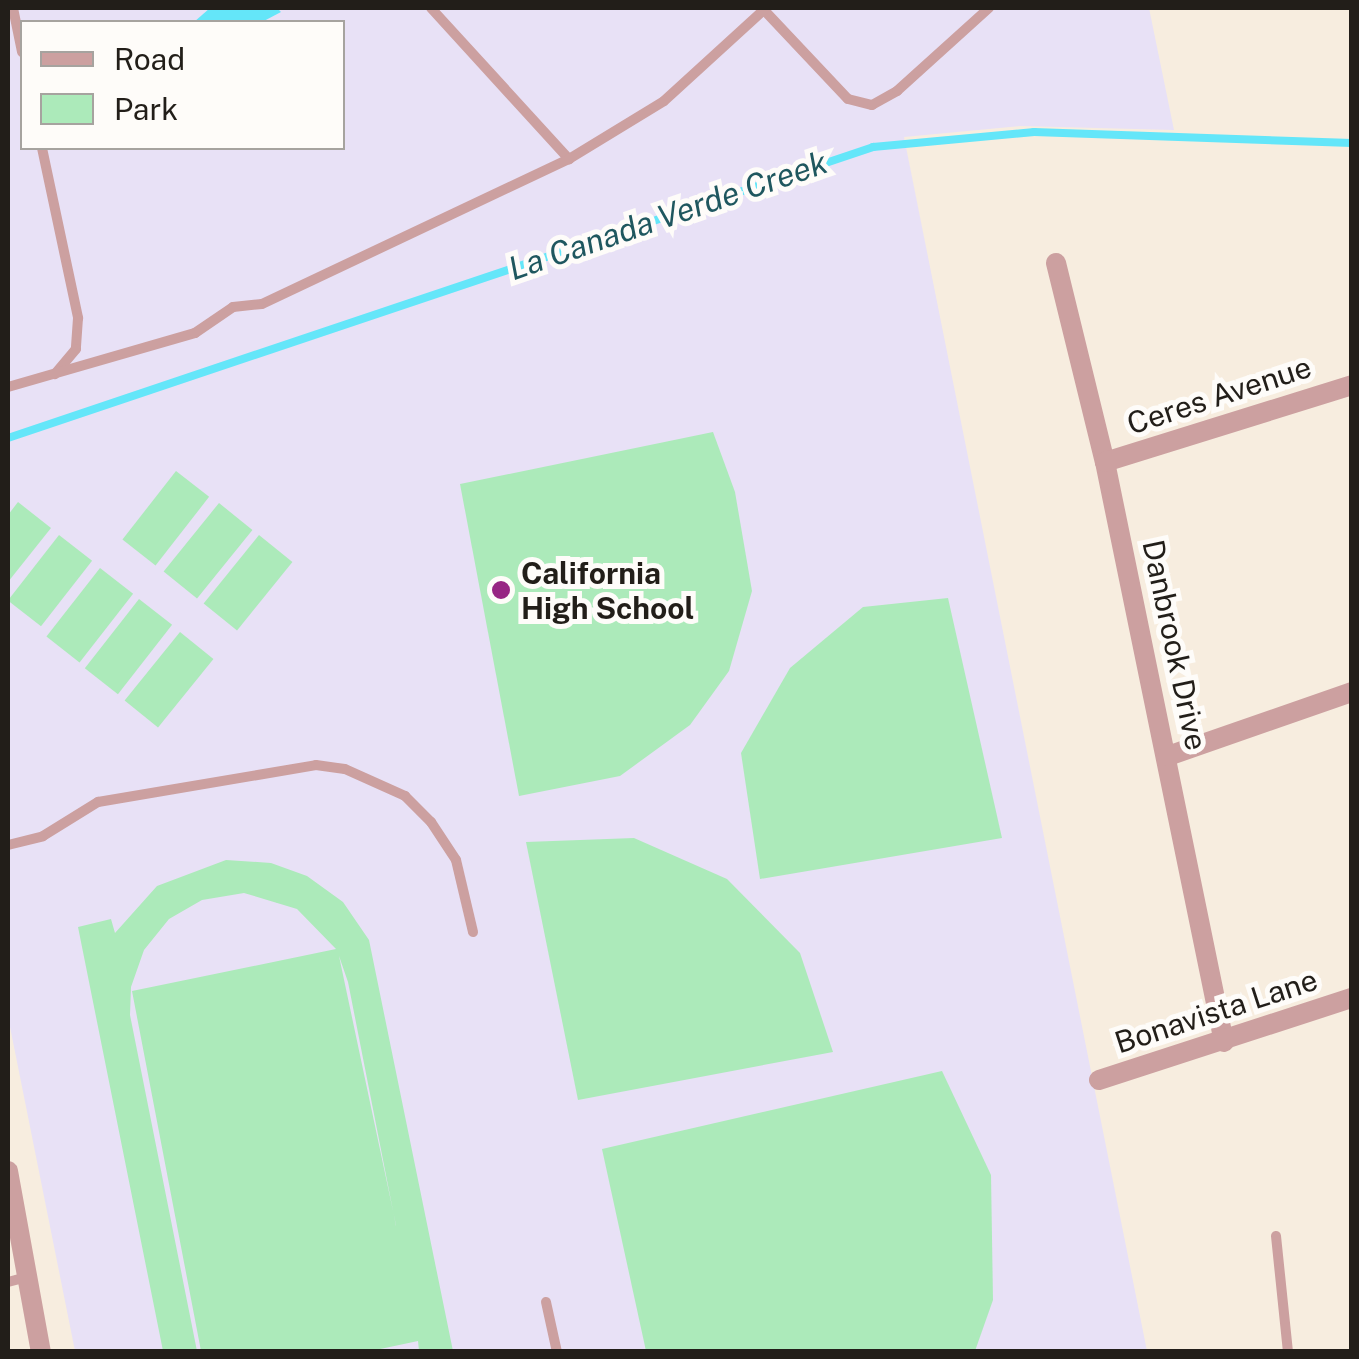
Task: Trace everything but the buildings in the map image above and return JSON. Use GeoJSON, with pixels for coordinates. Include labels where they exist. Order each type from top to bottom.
{"type":"FeatureCollection","features":[{"type":"Feature","properties":{"kind":"street","name":"Danbrook Drive"},"geometry":{"type":"LineString","coordinates":[[1056,263],[1106,462],[1224,1042]]}},
{"type":"Feature","properties":{"kind":"street","name":"Ceres Avenue"},"geometry":{"type":"LineString","coordinates":[[1106,462],[1352,384]]}},
{"type":"Feature","properties":{"kind":"street"},"geometry":{"type":"LineString","coordinates":[[1168,756],[1352,692]]}},
{"type":"Feature","properties":{"kind":"street","name":"Bonavista Lane"},"geometry":{"type":"LineString","coordinates":[[1099,1080],[1352,998]]}},
{"type":"Feature","properties":{"kind":"street"},"geometry":{"type":"LineString","coordinates":[[8,1171],[17,1279],[42,1352]]}},
{"type":"Feature","properties":{"kind":"lane"},"geometry":{"type":"LineString","coordinates":[[13,8],[20,42]]}},
{"type":"Feature","properties":{"kind":"lane"},"geometry":{"type":"LineString","coordinates":[[431,8],[569,159]]}},
{"type":"Feature","properties":{"kind":"lane"},"geometry":{"type":"LineString","coordinates":[[8,388],[195,333],[234,306],[262,304],[569,159],[664,101],[765,9],[848,99],[872,104],[897,92],[989,8]]}},
{"type":"Feature","properties":{"kind":"lane"},"geometry":{"type":"LineString","coordinates":[[42,150],[78,318],[76,349],[55,375]]}},
{"type":"Feature","properties":{"kind":"lane"},"geometry":{"type":"LineString","coordinates":[[8,845],[43,836],[98,802],[316,765],[346,769],[405,796],[431,822],[456,860],[473,932]]}},
{"type":"Feature","properties":{"kind":"lane"},"geometry":{"type":"LineString","coordinates":[[1276,1236],[1288,1352]]}},
{"type":"Feature","properties":{"kind":"lane"},"geometry":{"type":"LineString","coordinates":[[546,1302],[557,1352]]}},
{"type":"Feature","properties":{"kind":"shaded area","name":"California High School"},"geometry":{"type":"Polygon","coordinates":[[[8,8],[1149,8],[1174,130],[1020,126],[904,137],[1147,1351],[75,1351],[8,1017],[8,8]]]}},
{"type":"Feature","properties":{"kind":"green space"},"geometry":{"type":"Polygon","coordinates":[[[713,432],[735,492],[752,591],[729,671],[690,725],[620,776],[519,796],[460,484],[713,432]]]}},
{"type":"Feature","properties":{"kind":"green space"},"geometry":{"type":"Polygon","coordinates":[[[176,471],[209,497],[156,565],[122,540],[176,471]]]}},
{"type":"Feature","properties":{"kind":"green space"},"geometry":{"type":"Polygon","coordinates":[[[18,502],[51,528],[8,582],[8,515],[18,502]]]}},
{"type":"Feature","properties":{"kind":"green space"},"geometry":{"type":"Polygon","coordinates":[[[219,503],[252,530],[197,598],[164,571],[219,503]]]}},
{"type":"Feature","properties":{"kind":"green space"},"geometry":{"type":"Polygon","coordinates":[[[59,535],[92,561],[41,626],[8,600],[59,535]]]}},
{"type":"Feature","properties":{"kind":"green space"},"geometry":{"type":"Polygon","coordinates":[[[259,535],[292,562],[237,630],[204,603],[259,535]]]}},
{"type":"Feature","properties":{"kind":"green space"},"geometry":{"type":"Polygon","coordinates":[[[100,568],[133,594],[80,662],[46,637],[100,568]]]}},
{"type":"Feature","properties":{"kind":"green space"},"geometry":{"type":"Polygon","coordinates":[[[948,598],[1002,838],[760,879],[741,753],[790,668],[863,607],[948,598]]]}},
{"type":"Feature","properties":{"kind":"green space"},"geometry":{"type":"Polygon","coordinates":[[[139,599],[172,625],[118,694],[85,668],[139,599]]]}},
{"type":"Feature","properties":{"kind":"green space"},"geometry":{"type":"Polygon","coordinates":[[[180,632],[213,659],[158,727],[125,700],[180,632]]]}},
{"type":"Feature","properties":{"kind":"green space"},"geometry":{"type":"Polygon","coordinates":[[[634,838],[727,879],[800,953],[833,1052],[578,1100],[526,842],[634,838]]]}},
{"type":"Feature","properties":{"kind":"green space"},"geometry":{"type":"Polygon","coordinates":[[[226,860],[271,863],[307,876],[343,902],[369,940],[453,1351],[419,1351],[418,1341],[366,1352],[201,1351],[132,991],[336,949],[297,909],[244,893],[202,900],[169,919],[144,950],[131,987],[130,1015],[197,1351],[163,1351],[78,927],[111,919],[115,933],[157,886],[226,860]],[[339,956],[393,1212],[348,982],[339,956]]]}},
{"type":"Feature","properties":{"kind":"green space"},"geometry":{"type":"Polygon","coordinates":[[[942,1071],[991,1175],[993,1300],[975,1351],[646,1351],[602,1149],[942,1071]]]}},
{"type":"Feature","properties":{"kind":"water"},"geometry":{"type":"Polygon","coordinates":[[[210,8],[277,8],[281,12],[266,20],[196,20],[210,8]]]}},
{"type":"Feature","properties":{"kind":"waterway","name":"La Canada Verde Creek"},"geometry":{"type":"LineString","coordinates":[[8,438],[873,147],[1034,132],[1352,143]]}},
{"type":"Feature","properties":{"kind":"place","name":"California High School"},"geometry":{"type":"Point","coordinates":[501,590]}}]}
